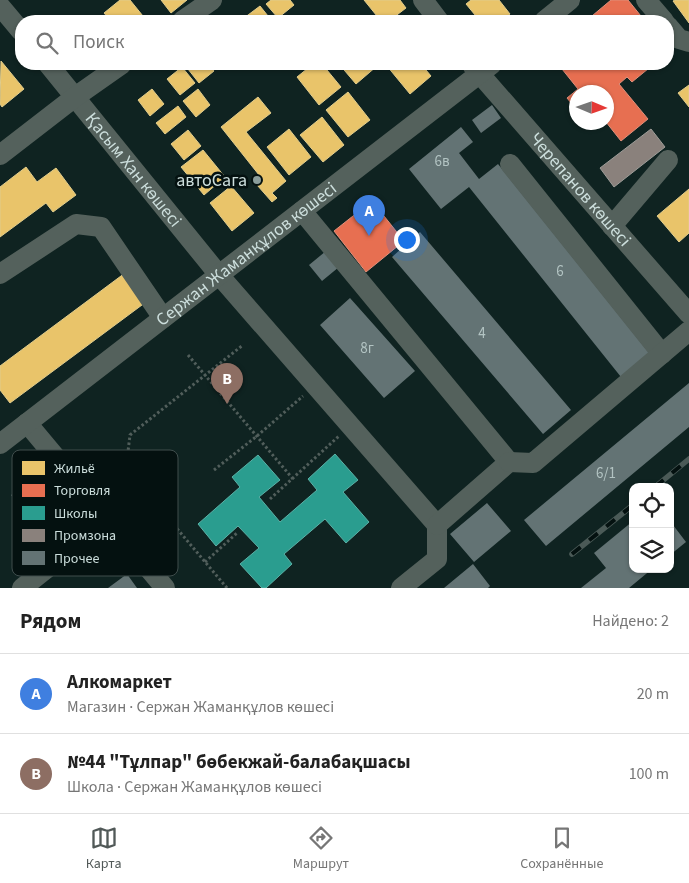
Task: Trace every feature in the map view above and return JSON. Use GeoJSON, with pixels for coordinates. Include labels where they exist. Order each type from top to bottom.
{"type":"FeatureCollection","features":[{"type":"Feature","properties":{"kind":"street"},"geometry":{"type":"LineString","coordinates":[[191,15],[212,0]]}},
{"type":"Feature","properties":{"kind":"street"},"geometry":{"type":"LineString","coordinates":[[423,0],[434,15]]}},
{"type":"Feature","properties":{"kind":"street"},"geometry":{"type":"LineString","coordinates":[[551,15],[570,0]]}},
{"type":"Feature","properties":{"kind":"street"},"geometry":{"type":"LineString","coordinates":[[646,0],[659,15]]}},
{"type":"Feature","properties":{"kind":"street"},"geometry":{"type":"LineString","coordinates":[[0,6],[15,24]]}},
{"type":"Feature","properties":{"kind":"street"},"geometry":{"type":"LineString","coordinates":[[674,33],[679,39],[689,42]]}},
{"type":"Feature","properties":{"kind":"street","name":"Қасым Хан көшесі"},"geometry":{"type":"LineString","coordinates":[[53,70],[219,275],[437,525]]}},
{"type":"Feature","properties":{"kind":"street"},"geometry":{"type":"LineString","coordinates":[[0,155],[113,70]]}},
{"type":"Feature","properties":{"kind":"street","name":"Сержан Жаманқұлов көшесі"},"geometry":{"type":"LineString","coordinates":[[0,444],[302,211],[477,70]]}},
{"type":"Feature","properties":{"kind":"street","name":"Черепанов көшесі"},"geometry":{"type":"LineString","coordinates":[[483,70],[612,226],[687,307]]}},
{"type":"Feature","properties":{"kind":"street"},"geometry":{"type":"LineString","coordinates":[[612,226],[668,160]]}},
{"type":"Feature","properties":{"kind":"street"},"geometry":{"type":"LineString","coordinates":[[510,164],[662,354]]}},
{"type":"Feature","properties":{"kind":"street"},"geometry":{"type":"LineString","coordinates":[[302,211],[509,462]]}},
{"type":"Feature","properties":{"kind":"street"},"geometry":{"type":"LineString","coordinates":[[0,274],[76,224],[101,227],[163,318]]}},
{"type":"Feature","properties":{"kind":"street"},"geometry":{"type":"LineString","coordinates":[[401,588],[437,558],[437,525],[509,462],[533,463],[689,331]]}},
{"type":"Feature","properties":{"kind":"street"},"geometry":{"type":"LineString","coordinates":[[27,423],[50,450]]}},
{"type":"Feature","properties":{"kind":"street"},"geometry":{"type":"LineString","coordinates":[[22,588],[37,576]]}},
{"type":"Feature","properties":{"kind":"street"},"geometry":{"type":"LineString","coordinates":[[155,576],[165,588]]}},
{"type":"Feature","properties":{"kind":"path"},"geometry":{"type":"LineString","coordinates":[[128,450],[130,435],[243,345]]}},
{"type":"Feature","properties":{"kind":"path"},"geometry":{"type":"LineString","coordinates":[[188,356],[293,478]]}},
{"type":"Feature","properties":{"kind":"path"},"geometry":{"type":"LineString","coordinates":[[214,470],[306,394]]}},
{"type":"Feature","properties":{"kind":"path"},"geometry":{"type":"LineString","coordinates":[[270,499],[342,434]]}},
{"type":"Feature","properties":{"kind":"path"},"geometry":{"type":"LineString","coordinates":[[178,530],[227,588]]}},
{"type":"Feature","properties":{"kind":"path"},"geometry":{"type":"LineString","coordinates":[[205,562],[237,533]]}},
{"type":"Feature","properties":{"kind":"building: Жильё"},"geometry":{"type":"Polygon","coordinates":[[[120,0],[130,0],[142,15],[106,15],[104,13],[120,0]]]}},
{"type":"Feature","properties":{"kind":"building: Жильё"},"geometry":{"type":"Polygon","coordinates":[[[161,0],[187,0],[171,13],[161,0]]]}},
{"type":"Feature","properties":{"kind":"building: Жильё"},"geometry":{"type":"Polygon","coordinates":[[[271,0],[290,0],[294,5],[282,15],[275,15],[266,4],[271,0]]]}},
{"type":"Feature","properties":{"kind":"building: Жильё"},"geometry":{"type":"Polygon","coordinates":[[[364,0],[400,0],[406,8],[397,15],[376,15],[364,0]]]}},
{"type":"Feature","properties":{"kind":"building: Жильё"},"geometry":{"type":"Polygon","coordinates":[[[471,0],[499,0],[510,14],[475,15],[466,4],[471,0]]]}},
{"type":"Feature","properties":{"kind":"building: Жильё"},"geometry":{"type":"Polygon","coordinates":[[[689,0],[689,23],[673,1],[689,0]]]}},
{"type":"Feature","properties":{"kind":"building: Жильё"},"geometry":{"type":"Polygon","coordinates":[[[260,6],[267,15],[248,15],[260,6]]]}},
{"type":"Feature","properties":{"kind":"building: Жильё"},"geometry":{"type":"Polygon","coordinates":[[[1,61],[24,89],[2,107],[0,104],[1,61]]]}},
{"type":"Feature","properties":{"kind":"building: Жильё"},"geometry":{"type":"Polygon","coordinates":[[[178,70],[184,70],[195,83],[180,95],[167,79],[178,70]]]}},
{"type":"Feature","properties":{"kind":"building: Жильё"},"geometry":{"type":"Polygon","coordinates":[[[189,70],[213,70],[214,71],[199,83],[189,70]]]}},
{"type":"Feature","properties":{"kind":"building: Жильё"},"geometry":{"type":"Polygon","coordinates":[[[306,70],[327,70],[341,87],[319,105],[297,77],[306,70]]]}},
{"type":"Feature","properties":{"kind":"building: Жильё"},"geometry":{"type":"Polygon","coordinates":[[[344,70],[372,70],[356,84],[344,70]]]}},
{"type":"Feature","properties":{"kind":"building: Жильё"},"geometry":{"type":"Polygon","coordinates":[[[390,70],[426,70],[431,76],[410,94],[390,70]]]}},
{"type":"Feature","properties":{"kind":"building: Жильё"},"geometry":{"type":"Polygon","coordinates":[[[689,85],[689,107],[678,93],[689,85]]]}},
{"type":"Feature","properties":{"kind":"building: Жильё"},"geometry":{"type":"Polygon","coordinates":[[[152,89],[164,104],[150,116],[138,100],[152,89]]]}},
{"type":"Feature","properties":{"kind":"building: Жильё"},"geometry":{"type":"Polygon","coordinates":[[[198,89],[210,105],[196,117],[183,101],[198,89]]]}},
{"type":"Feature","properties":{"kind":"building: Жильё"},"geometry":{"type":"Polygon","coordinates":[[[348,92],[370,120],[348,137],[326,110],[348,92]]]}},
{"type":"Feature","properties":{"kind":"building: Жильё"},"geometry":{"type":"Polygon","coordinates":[[[258,97],[271,113],[246,132],[286,181],[272,193],[277,198],[272,202],[257,185],[263,180],[221,127],[258,97]]]}},
{"type":"Feature","properties":{"kind":"building: Жильё"},"geometry":{"type":"Polygon","coordinates":[[[178,106],[186,117],[165,134],[156,123],[178,106]]]}},
{"type":"Feature","properties":{"kind":"building: Жильё"},"geometry":{"type":"Polygon","coordinates":[[[322,117],[344,145],[323,162],[300,135],[322,117]]]}},
{"type":"Feature","properties":{"kind":"building: Жильё"},"geometry":{"type":"Polygon","coordinates":[[[289,129],[311,157],[289,175],[267,147],[289,129]]]}},
{"type":"Feature","properties":{"kind":"building: Жильё"},"geometry":{"type":"Polygon","coordinates":[[[188,130],[201,146],[184,160],[171,144],[188,130]]]}},
{"type":"Feature","properties":{"kind":"building: Жильё"},"geometry":{"type":"Polygon","coordinates":[[[203,150],[225,177],[204,195],[181,167],[203,150]]]}},
{"type":"Feature","properties":{"kind":"building: Жильё"},"geometry":{"type":"Polygon","coordinates":[[[26,167],[37,182],[56,168],[76,195],[53,212],[46,203],[0,237],[0,187],[26,167]]]}},
{"type":"Feature","properties":{"kind":"building: Жильё"},"geometry":{"type":"Polygon","coordinates":[[[231,186],[254,213],[232,231],[210,203],[231,186]]]}},
{"type":"Feature","properties":{"kind":"building: Жильё"},"geometry":{"type":"Polygon","coordinates":[[[689,189],[689,233],[679,242],[657,216],[689,189]]]}},
{"type":"Feature","properties":{"kind":"building: Жильё"},"geometry":{"type":"Polygon","coordinates":[[[125,273],[146,302],[10,403],[0,390],[0,366],[125,273]]]}},
{"type":"Feature","properties":{"kind":"building: Торговля"},"geometry":{"type":"Polygon","coordinates":[[[611,0],[628,0],[640,15],[593,15],[611,0]]]}},
{"type":"Feature","properties":{"kind":"building: Торговля"},"geometry":{"type":"Polygon","coordinates":[[[563,70],[647,70],[632,82],[627,77],[619,84],[648,119],[621,141],[612,130],[614,130],[614,85],[575,85],[563,70]]]}},
{"type":"Feature","properties":{"kind":"building: Торговля"},"geometry":{"type":"Polygon","coordinates":[[[372,201],[404,241],[366,272],[334,231],[372,201]]]}},
{"type":"Feature","properties":{"kind":"building: Школы"},"geometry":{"type":"Polygon","coordinates":[[[335,454],[358,480],[343,492],[369,522],[346,543],[325,519],[284,554],[292,564],[266,588],[262,588],[240,564],[259,548],[238,526],[216,546],[198,524],[240,487],[232,477],[258,455],[280,480],[259,497],[280,522],[317,490],[308,479],[335,454]]]}},
{"type":"Feature","properties":{"kind":"building: Промзона"},"geometry":{"type":"Polygon","coordinates":[[[651,129],[665,147],[614,187],[600,168],[651,129]]]}},
{"type":"Feature","properties":{"kind":"building: Прочее"},"geometry":{"type":"Polygon","coordinates":[[[492,105],[501,118],[481,133],[472,120],[492,105]]]}},
{"type":"Feature","properties":{"kind":"building: Прочее"},"geometry":{"type":"Polygon","coordinates":[[[461,127],[473,142],[459,153],[479,179],[498,164],[650,354],[621,377],[469,187],[441,209],[409,169],[461,127]]]}},
{"type":"Feature","properties":{"kind":"building: Прочее"},"geometry":{"type":"Polygon","coordinates":[[[420,232],[571,410],[543,434],[392,257],[420,232]]]}},
{"type":"Feature","properties":{"kind":"building: Прочее"},"geometry":{"type":"Polygon","coordinates":[[[326,251],[339,267],[322,281],[309,265],[326,251]]]}},
{"type":"Feature","properties":{"kind":"building: Прочее"},"geometry":{"type":"Polygon","coordinates":[[[350,298],[415,371],[384,398],[320,325],[350,298]]]}},
{"type":"Feature","properties":{"kind":"building: Прочее"},"geometry":{"type":"Polygon","coordinates":[[[689,383],[689,427],[546,546],[524,520],[689,383]]]}},
{"type":"Feature","properties":{"kind":"building: Прочее"},"geometry":{"type":"Polygon","coordinates":[[[487,503],[511,531],[474,562],[450,534],[487,503]]]}},
{"type":"Feature","properties":{"kind":"building: Прочее"},"geometry":{"type":"Polygon","coordinates":[[[629,524],[629,573],[647,573],[629,588],[581,588],[606,568],[594,553],[629,524]]]}},
{"type":"Feature","properties":{"kind":"building: Прочее"},"geometry":{"type":"Polygon","coordinates":[[[674,526],[686,542],[674,552],[674,526]]]}},
{"type":"Feature","properties":{"kind":"building: Прочее"},"geometry":{"type":"Polygon","coordinates":[[[473,564],[490,586],[488,588],[444,588],[473,564]]]}},
{"type":"Feature","properties":{"kind":"building: Прочее"},"geometry":{"type":"Polygon","coordinates":[[[124,576],[128,576],[137,588],[108,588],[124,576]]]}},
{"type":"Feature","properties":{"kind":"railway"},"geometry":{"type":"LineString","coordinates":[[660,483],[689,459]]}},
{"type":"Feature","properties":{"kind":"railway"},"geometry":{"type":"LineString","coordinates":[[572,554],[629,508]]}},
{"type":"Feature","properties":{"kind":"place","name":"автоСага"},"geometry":{"type":"Point","coordinates":[257,180]}},
{"type":"Feature","properties":{"kind":"place","name":"Алкомаркет"},"geometry":{"type":"Point","coordinates":[369,236]}},
{"type":"Feature","properties":{"kind":"place","name":"№44 \"Тұлпар\" бөбекжай-балабақшасы"},"geometry":{"type":"Point","coordinates":[227,404]}}]}
